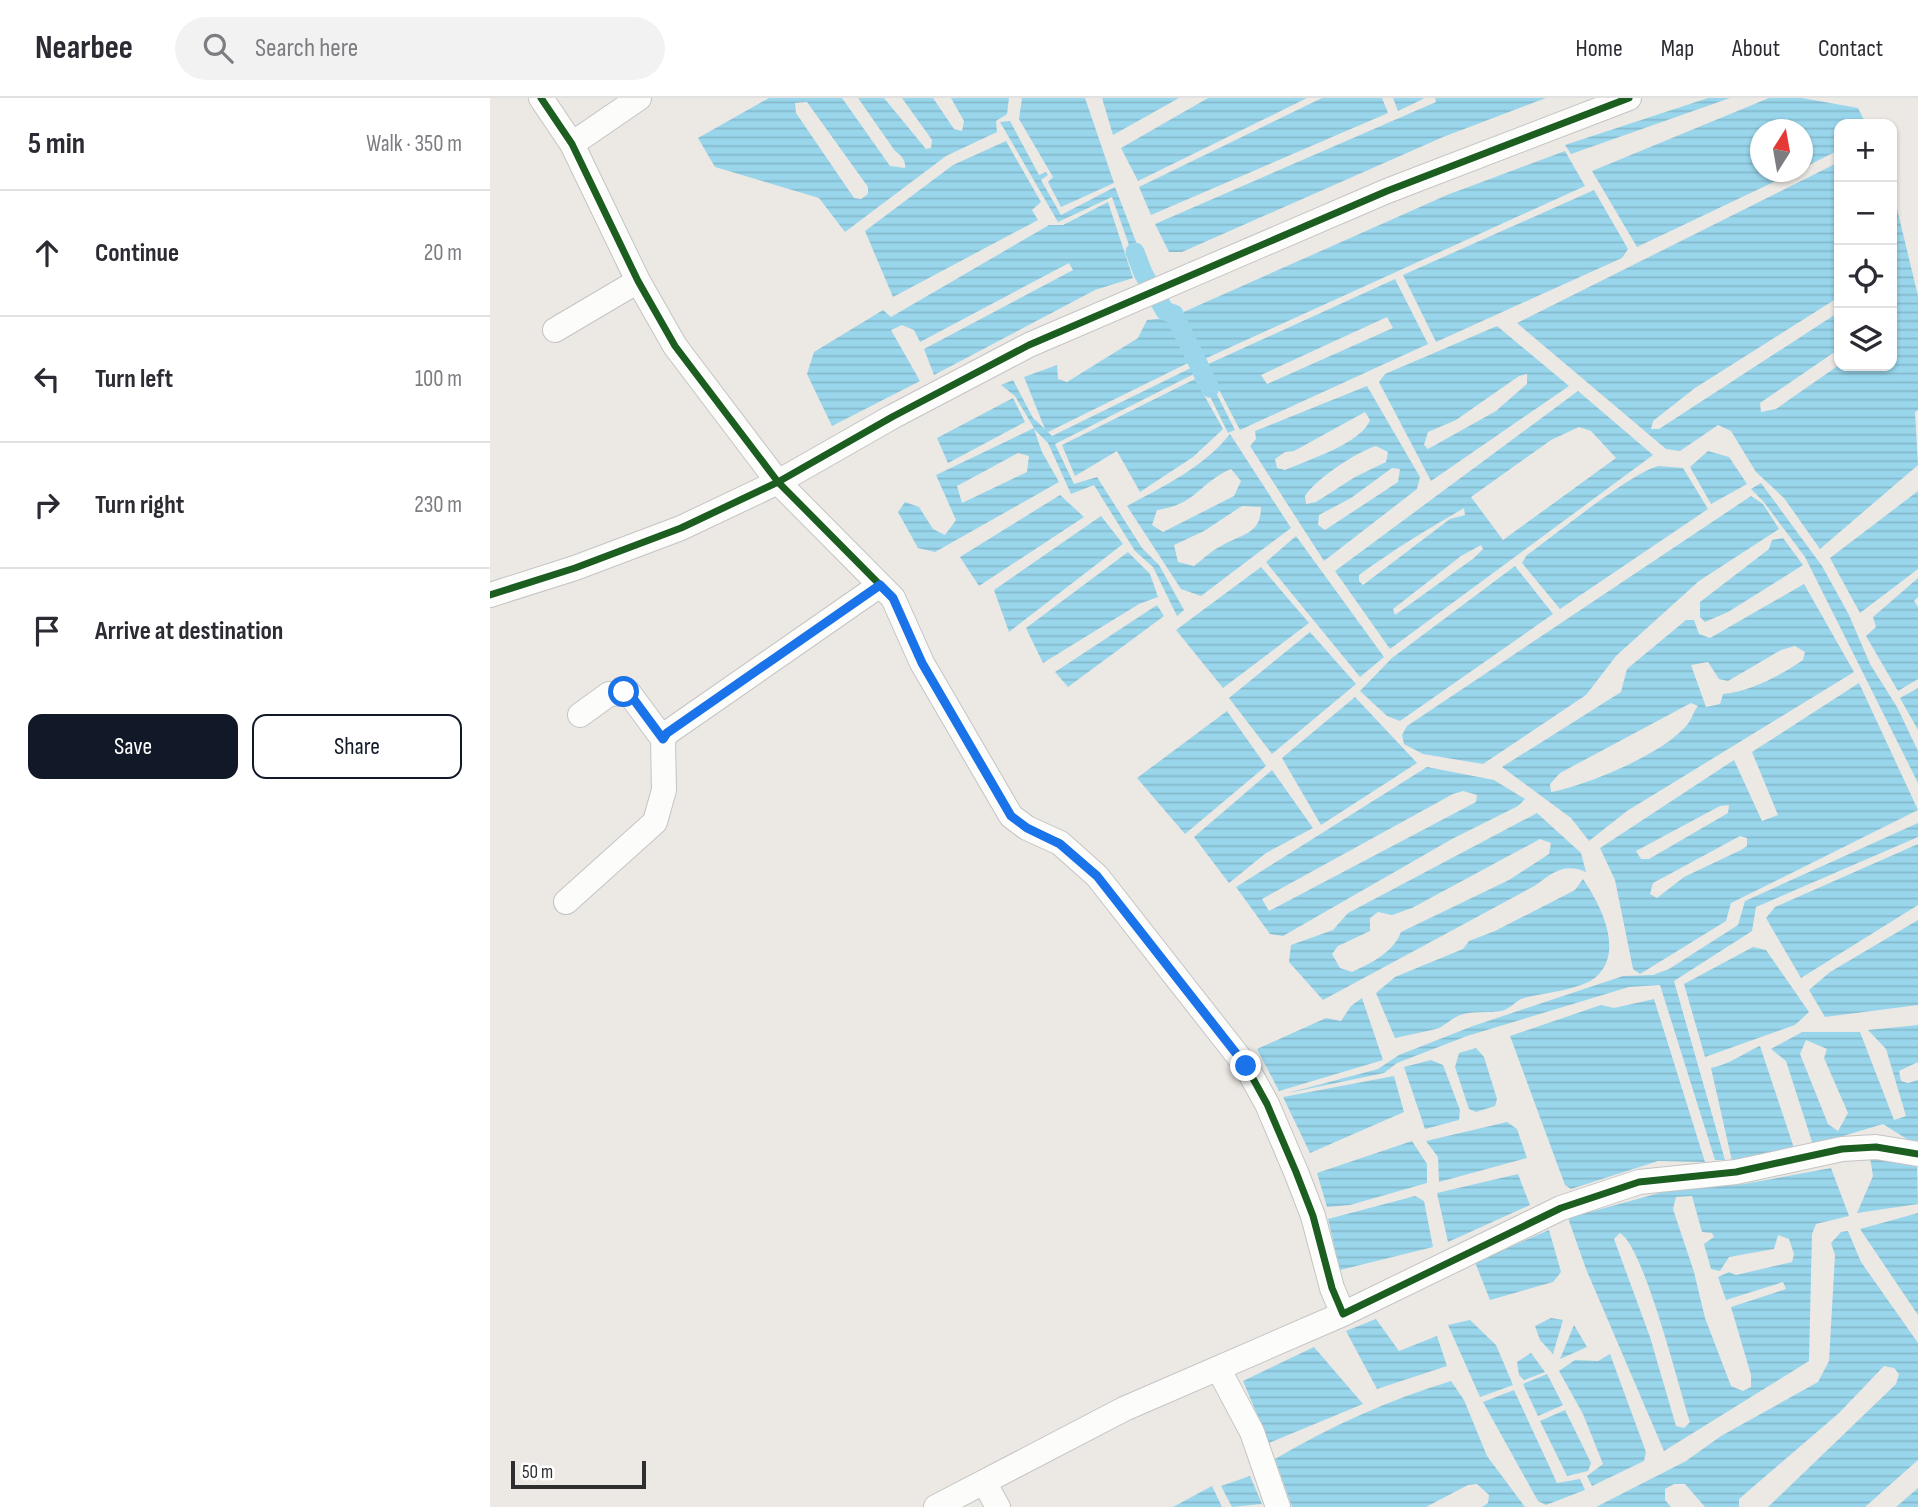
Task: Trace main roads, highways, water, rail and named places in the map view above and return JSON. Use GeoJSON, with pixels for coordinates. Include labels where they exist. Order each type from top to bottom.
{"type":"FeatureCollection","features":[{"type":"Feature","properties":{"kind":"water"},"geometry":{"type":"Polygon","coordinates":[[[769,98],[842,98],[890,166],[905,168],[903,158],[895,151],[858,98],[884,98],[926,149],[931,148],[932,140],[902,98],[933,98],[954,129],[962,131],[964,121],[951,98],[1009,98],[1007,114],[996,121],[997,132],[946,156],[845,232],[819,198],[715,167],[698,138],[769,98]],[[807,102],[795,103],[796,113],[854,198],[861,199],[868,194],[868,187],[807,102]]]}},
{"type":"Feature","properties":{"kind":"water"},"geometry":{"type":"Polygon","coordinates":[[[1022,98],[1085,98],[1114,183],[1061,207],[1048,182],[1053,177],[1019,119],[1022,98]]]}},
{"type":"Feature","properties":{"kind":"water"},"geometry":{"type":"Polygon","coordinates":[[[1102,98],[1179,98],[1113,135],[1102,98]]]}},
{"type":"Feature","properties":{"kind":"water"},"geometry":{"type":"Polygon","coordinates":[[[1208,98],[1307,98],[1138,181],[1121,148],[1208,98]]]}},
{"type":"Feature","properties":{"kind":"water"},"geometry":{"type":"Polygon","coordinates":[[[1322,98],[1382,98],[1388,113],[1151,215],[1139,187],[1322,98]]]}},
{"type":"Feature","properties":{"kind":"water"},"geometry":{"type":"Polygon","coordinates":[[[1393,98],[1423,98],[1423,99],[1398,111],[1393,98]]]}},
{"type":"Feature","properties":{"kind":"water"},"geometry":{"type":"Polygon","coordinates":[[[1435,98],[1546,98],[1443,137],[1182,252],[1169,252],[1155,224],[1436,102],[1435,98]]]}},
{"type":"Feature","properties":{"kind":"water"},"geometry":{"type":"Polygon","coordinates":[[[1708,98],[1730,98],[1571,154],[1565,145],[1708,98]]]}},
{"type":"Feature","properties":{"kind":"water"},"geometry":{"type":"Polygon","coordinates":[[[1769,98],[1802,98],[1858,108],[1864,119],[1834,119],[1834,152],[1813,163],[1813,119],[1750,119],[1750,182],[1774,182],[1637,247],[1592,171],[1769,98]]]}},
{"type":"Feature","properties":{"kind":"water"},"geometry":{"type":"Polygon","coordinates":[[[1010,121],[1039,175],[1046,172],[1048,175],[1041,180],[1061,215],[1115,187],[1148,273],[1140,276],[1112,197],[1058,222],[1000,122],[1010,121]]]}},
{"type":"Feature","properties":{"kind":"water"},"geometry":{"type":"Polygon","coordinates":[[[1006,141],[1041,202],[1032,210],[1038,220],[893,297],[865,231],[953,165],[1006,141]]]}},
{"type":"Feature","properties":{"kind":"water"},"geometry":{"type":"Polygon","coordinates":[[[1565,151],[1585,186],[1200,361],[1179,314],[1447,195],[1565,151]]]}},
{"type":"Feature","properties":{"kind":"water"},"geometry":{"type":"Polygon","coordinates":[[[1834,164],[1834,300],[1695,388],[1653,421],[1651,429],[1659,429],[1834,315],[1834,352],[1760,403],[1761,412],[1776,409],[1834,368],[1834,371],[1897,371],[1897,209],[1918,296],[1918,410],[1915,412],[1918,465],[1820,549],[1784,498],[1756,472],[1731,431],[1718,425],[1680,451],[1666,449],[1517,323],[1799,182],[1813,182],[1813,175],[1834,164]]]}},
{"type":"Feature","properties":{"kind":"water"},"geometry":{"type":"Polygon","coordinates":[[[1594,190],[1628,249],[1622,258],[1436,342],[1403,275],[1594,190]]]}},
{"type":"Feature","properties":{"kind":"water"},"geometry":{"type":"Polygon","coordinates":[[[1108,202],[1133,278],[1095,290],[934,375],[924,349],[1073,270],[1069,263],[920,342],[914,330],[902,325],[891,330],[920,381],[832,426],[807,374],[814,352],[883,310],[891,317],[1049,225],[1063,225],[1108,202]]]}},
{"type":"Feature","properties":{"kind":"water"},"geometry":{"type":"Polygon","coordinates":[[[1395,279],[1428,344],[1240,430],[1206,365],[1395,279]],[[1387,317],[1261,375],[1267,384],[1393,328],[1387,317]]]}},
{"type":"Feature","properties":{"kind":"water"},"geometry":{"type":"Polygon","coordinates":[[[1166,318],[1188,363],[1048,432],[1052,436],[1201,363],[1235,430],[1228,433],[1198,372],[1055,444],[1074,484],[1097,477],[1142,548],[1159,565],[1184,610],[1177,616],[1153,567],[1135,551],[1094,485],[1071,494],[1048,443],[1034,429],[1042,452],[1059,482],[935,552],[918,548],[898,512],[905,502],[919,507],[933,529],[945,535],[956,520],[936,475],[1034,428],[1015,396],[1001,385],[1013,380],[1033,418],[1045,429],[1024,377],[1057,365],[1058,379],[1067,382],[1138,338],[1147,320],[1166,318]],[[1018,453],[957,486],[962,503],[1027,472],[1029,456],[1018,453]]]}},
{"type":"Feature","properties":{"kind":"water"},"geometry":{"type":"Polygon","coordinates":[[[1497,326],[1569,386],[1431,481],[1379,382],[1385,374],[1497,326]],[[1527,374],[1519,376],[1456,420],[1428,432],[1424,445],[1428,449],[1496,411],[1527,384],[1527,374]]]}},
{"type":"Feature","properties":{"kind":"water"},"geometry":{"type":"Polygon","coordinates":[[[1195,379],[1223,429],[1193,457],[1140,492],[1117,451],[1075,476],[1062,445],[1195,379]]]}},
{"type":"Feature","properties":{"kind":"water"},"geometry":{"type":"Polygon","coordinates":[[[1367,386],[1420,477],[1417,489],[1324,561],[1250,446],[1256,439],[1255,431],[1367,386]],[[1365,412],[1294,451],[1285,452],[1275,459],[1277,468],[1285,470],[1320,456],[1357,436],[1370,420],[1365,412]],[[1376,446],[1358,454],[1310,489],[1305,496],[1306,504],[1316,502],[1355,477],[1386,462],[1388,452],[1376,446]],[[1392,468],[1351,498],[1319,515],[1318,525],[1325,530],[1398,482],[1400,469],[1392,468]]]}},
{"type":"Feature","properties":{"kind":"water"},"geometry":{"type":"Polygon","coordinates":[[[1578,391],[1653,455],[1390,649],[1335,571],[1578,391]],[[1579,427],[1551,440],[1471,497],[1503,540],[1616,458],[1591,431],[1579,427]],[[1464,508],[1359,575],[1359,581],[1363,585],[1450,519],[1465,515],[1464,508]],[[1481,545],[1461,556],[1393,609],[1395,615],[1483,549],[1481,545]]]}},
{"type":"Feature","properties":{"kind":"water"},"geometry":{"type":"Polygon","coordinates":[[[1013,398],[1025,422],[948,463],[937,438],[1013,398]]]}},
{"type":"Feature","properties":{"kind":"water"},"geometry":{"type":"Polygon","coordinates":[[[1230,434],[1291,528],[1201,596],[1181,589],[1127,506],[1183,475],[1220,446],[1230,434]],[[1231,469],[1181,503],[1157,510],[1152,525],[1163,532],[1234,496],[1241,481],[1231,469]],[[1242,506],[1204,531],[1174,545],[1178,562],[1194,566],[1217,548],[1254,528],[1258,523],[1261,507],[1242,506]]]}},
{"type":"Feature","properties":{"kind":"water"},"geometry":{"type":"Polygon","coordinates":[[[1708,451],[1729,457],[1747,484],[1711,504],[1690,467],[1708,451]]]}},
{"type":"Feature","properties":{"kind":"water"},"geometry":{"type":"Polygon","coordinates":[[[1659,466],[1683,468],[1708,509],[1560,609],[1522,563],[1527,555],[1613,491],[1647,470],[1659,466]]]}},
{"type":"Feature","properties":{"kind":"water"},"geometry":{"type":"Polygon","coordinates":[[[1761,483],[1822,566],[1849,615],[1870,664],[1897,707],[1918,751],[1918,783],[1805,557],[1751,489],[1761,483]]]}},
{"type":"Feature","properties":{"kind":"water"},"geometry":{"type":"Polygon","coordinates":[[[1918,491],[1918,569],[1860,613],[1830,558],[1918,491]]]}},
{"type":"Feature","properties":{"kind":"water"},"geometry":{"type":"Polygon","coordinates":[[[1060,495],[1084,517],[979,586],[960,557],[1060,495]]]}},
{"type":"Feature","properties":{"kind":"water"},"geometry":{"type":"Polygon","coordinates":[[[1751,496],[1763,504],[1779,529],[1699,581],[1616,656],[1586,695],[1483,764],[1423,754],[1404,744],[1402,735],[1407,726],[1751,496]]]}},
{"type":"Feature","properties":{"kind":"water"},"geometry":{"type":"Polygon","coordinates":[[[1101,516],[1123,544],[1009,632],[994,590],[1101,516]]]}},
{"type":"Feature","properties":{"kind":"water"},"geometry":{"type":"Polygon","coordinates":[[[1296,536],[1384,657],[1360,677],[1266,562],[1296,536]]]}},
{"type":"Feature","properties":{"kind":"water"},"geometry":{"type":"Polygon","coordinates":[[[1783,538],[1803,565],[1728,612],[1705,622],[1700,617],[1700,602],[1769,549],[1772,540],[1783,538]]]}},
{"type":"Feature","properties":{"kind":"water"},"geometry":{"type":"Polygon","coordinates":[[[1128,552],[1150,574],[1158,597],[1139,604],[1043,663],[1026,628],[1128,552]]]}},
{"type":"Feature","properties":{"kind":"water"},"geometry":{"type":"Polygon","coordinates":[[[1515,566],[1553,614],[1400,721],[1387,716],[1360,691],[1392,658],[1515,566]]]}},
{"type":"Feature","properties":{"kind":"water"},"geometry":{"type":"Polygon","coordinates":[[[1261,567],[1309,623],[1223,688],[1176,630],[1261,567]]]}},
{"type":"Feature","properties":{"kind":"water"},"geometry":{"type":"Polygon","coordinates":[[[1918,578],[1918,597],[1914,601],[1918,607],[1918,679],[1898,691],[1866,636],[1876,627],[1873,617],[1918,578]]]}},
{"type":"Feature","properties":{"kind":"water"},"geometry":{"type":"Polygon","coordinates":[[[1804,584],[1854,672],[1627,811],[1589,841],[1571,818],[1502,767],[1621,692],[1627,669],[1686,620],[1694,620],[1699,634],[1710,638],[1804,584]],[[1795,646],[1781,650],[1728,681],[1719,679],[1708,662],[1691,665],[1706,707],[1720,704],[1723,694],[1765,682],[1803,660],[1805,652],[1795,646]],[[1691,703],[1560,773],[1550,784],[1551,792],[1584,783],[1624,767],[1661,747],[1689,723],[1698,706],[1691,703]]]}},
{"type":"Feature","properties":{"kind":"water"},"geometry":{"type":"Polygon","coordinates":[[[1157,605],[1164,616],[1068,687],[1055,672],[1157,605]]]}},
{"type":"Feature","properties":{"kind":"water"},"geometry":{"type":"Polygon","coordinates":[[[1310,632],[1356,684],[1272,754],[1229,698],[1310,632]]]}},
{"type":"Feature","properties":{"kind":"water"},"geometry":{"type":"Polygon","coordinates":[[[1859,683],[1918,810],[1731,903],[1726,921],[1640,974],[1633,969],[1615,880],[1600,848],[1734,760],[1762,821],[1778,815],[1752,752],[1859,683]],[[1729,805],[1720,806],[1636,851],[1641,859],[1649,859],[1728,813],[1729,805]],[[1740,836],[1653,883],[1650,894],[1657,898],[1684,877],[1741,850],[1747,846],[1747,838],[1740,836]]]}},
{"type":"Feature","properties":{"kind":"water"},"geometry":{"type":"Polygon","coordinates":[[[1918,688],[1918,730],[1900,698],[1918,688]]]}},
{"type":"Feature","properties":{"kind":"water"},"geometry":{"type":"Polygon","coordinates":[[[1355,697],[1417,763],[1321,825],[1282,758],[1355,697]]]}},
{"type":"Feature","properties":{"kind":"water"},"geometry":{"type":"Polygon","coordinates":[[[1227,711],[1266,766],[1185,834],[1137,778],[1227,711]]]}},
{"type":"Feature","properties":{"kind":"water"},"geometry":{"type":"Polygon","coordinates":[[[1427,767],[1494,780],[1525,799],[1518,806],[1452,839],[1283,936],[1270,934],[1236,887],[1427,767]],[[1463,791],[1453,794],[1262,899],[1269,911],[1476,802],[1477,795],[1463,791]]]}},
{"type":"Feature","properties":{"kind":"water"},"geometry":{"type":"Polygon","coordinates":[[[1272,770],[1313,828],[1266,853],[1229,883],[1194,837],[1272,770]]]}},
{"type":"Feature","properties":{"kind":"water"},"geometry":{"type":"Polygon","coordinates":[[[1537,813],[1581,853],[1586,872],[1571,868],[1554,873],[1323,1000],[1289,962],[1291,945],[1333,930],[1348,913],[1537,813]],[[1540,839],[1412,908],[1392,915],[1378,912],[1370,918],[1370,931],[1338,946],[1332,954],[1340,968],[1352,972],[1367,965],[1387,952],[1401,932],[1509,880],[1549,854],[1551,843],[1540,839]]]}},
{"type":"Feature","properties":{"kind":"water"},"geometry":{"type":"Polygon","coordinates":[[[1918,823],[1918,837],[1756,907],[1752,931],[1674,981],[1725,1160],[1715,1160],[1660,985],[1629,987],[1467,1036],[1397,1063],[1384,1073],[1288,1093],[1378,1069],[1399,1055],[1473,1026],[1623,976],[1653,975],[1669,969],[1738,925],[1745,901],[1918,823]]]}},
{"type":"Feature","properties":{"kind":"water"},"geometry":{"type":"Polygon","coordinates":[[[1918,844],[1918,905],[1801,978],[1766,918],[1775,907],[1918,844]]]}},
{"type":"Feature","properties":{"kind":"water"},"geometry":{"type":"Polygon","coordinates":[[[1583,879],[1602,914],[1609,941],[1609,954],[1596,977],[1572,988],[1524,998],[1504,1010],[1464,1014],[1436,1029],[1395,1038],[1376,993],[1395,977],[1463,949],[1469,941],[1495,931],[1575,890],[1583,879]]]}},
{"type":"Feature","properties":{"kind":"water"},"geometry":{"type":"Polygon","coordinates":[[[1918,920],[1918,1005],[1825,1017],[1809,990],[1830,972],[1918,920]]]}},
{"type":"Feature","properties":{"kind":"water"},"geometry":{"type":"Polygon","coordinates":[[[1753,947],[1766,950],[1809,1012],[1795,1025],[1705,1057],[1684,984],[1753,947]]]}},
{"type":"Feature","properties":{"kind":"water"},"geometry":{"type":"Polygon","coordinates":[[[1362,998],[1383,1060],[1279,1091],[1257,1049],[1326,1018],[1341,1021],[1351,1006],[1362,998]]]}},
{"type":"Feature","properties":{"kind":"water"},"geometry":{"type":"Polygon","coordinates":[[[1654,999],[1705,1162],[1658,1161],[1571,1189],[1565,1185],[1510,1036],[1601,1005],[1614,1008],[1654,999]]]}},
{"type":"Feature","properties":{"kind":"water"},"geometry":{"type":"Polygon","coordinates":[[[1918,1025],[1918,1062],[1899,1071],[1901,1081],[1908,1083],[1918,1080],[1918,1146],[1883,1124],[1813,1145],[1786,1061],[1771,1049],[1802,1032],[1860,1032],[1894,1120],[1906,1116],[1886,1049],[1868,1030],[1918,1025]],[[1806,1040],[1800,1054],[1828,1124],[1838,1131],[1848,1113],[1824,1058],[1827,1049],[1806,1040]]]}},
{"type":"Feature","properties":{"kind":"water"},"geometry":{"type":"Polygon","coordinates":[[[1760,1046],[1794,1148],[1732,1161],[1711,1068],[1760,1046]]]}},
{"type":"Feature","properties":{"kind":"water"},"geometry":{"type":"Polygon","coordinates":[[[1476,1048],[1484,1057],[1497,1099],[1495,1106],[1476,1112],[1469,1109],[1455,1067],[1459,1053],[1476,1048]]]}},
{"type":"Feature","properties":{"kind":"water"},"geometry":{"type":"Polygon","coordinates":[[[1431,1060],[1443,1065],[1460,1110],[1459,1120],[1425,1129],[1404,1067],[1431,1060]]]}},
{"type":"Feature","properties":{"kind":"water"},"geometry":{"type":"Polygon","coordinates":[[[1394,1076],[1404,1112],[1310,1153],[1283,1097],[1394,1076]]]}},
{"type":"Feature","properties":{"kind":"water"},"geometry":{"type":"Polygon","coordinates":[[[1507,1122],[1517,1129],[1527,1158],[1439,1182],[1438,1157],[1426,1141],[1507,1122]]]}},
{"type":"Feature","properties":{"kind":"water"},"geometry":{"type":"Polygon","coordinates":[[[1412,1141],[1427,1164],[1427,1183],[1350,1205],[1327,1207],[1317,1173],[1412,1141]]]}},
{"type":"Feature","properties":{"kind":"water"},"geometry":{"type":"Polygon","coordinates":[[[1870,1158],[1917,1165],[1918,1204],[1857,1213],[1873,1176],[1870,1158]]]}},
{"type":"Feature","properties":{"kind":"water"},"geometry":{"type":"Polygon","coordinates":[[[1831,1168],[1849,1216],[1816,1224],[1812,1234],[1809,1361],[1664,1451],[1586,1269],[1568,1218],[1674,1189],[1744,1184],[1831,1168]],[[1692,1196],[1676,1197],[1673,1209],[1694,1272],[1705,1318],[1731,1386],[1743,1391],[1751,1387],[1751,1375],[1731,1307],[1786,1289],[1783,1282],[1726,1300],[1718,1277],[1729,1272],[1736,1275],[1792,1262],[1794,1254],[1789,1239],[1778,1235],[1774,1249],[1729,1257],[1720,1271],[1711,1269],[1704,1244],[1714,1237],[1712,1233],[1702,1232],[1692,1196]],[[1620,1233],[1614,1239],[1650,1337],[1676,1426],[1684,1428],[1690,1422],[1660,1320],[1640,1264],[1620,1233]]]}},
{"type":"Feature","properties":{"kind":"water"},"geometry":{"type":"Polygon","coordinates":[[[1518,1174],[1530,1205],[1448,1242],[1437,1193],[1518,1174]]]}},
{"type":"Feature","properties":{"kind":"water"},"geometry":{"type":"Polygon","coordinates":[[[1415,1196],[1424,1201],[1433,1247],[1340,1270],[1328,1219],[1415,1196]]]}},
{"type":"Feature","properties":{"kind":"water"},"geometry":{"type":"Polygon","coordinates":[[[1918,1213],[1918,1315],[1860,1229],[1918,1213]]]}},
{"type":"Feature","properties":{"kind":"water"},"geometry":{"type":"Polygon","coordinates":[[[1549,1230],[1561,1272],[1553,1282],[1490,1300],[1475,1262],[1549,1230]]]}},
{"type":"Feature","properties":{"kind":"water"},"geometry":{"type":"Polygon","coordinates":[[[1848,1231],[1861,1262],[1918,1343],[1918,1460],[1865,1507],[1768,1507],[1896,1384],[1899,1374],[1894,1368],[1884,1366],[1839,1413],[1739,1499],[1739,1507],[1705,1507],[1685,1484],[1674,1484],[1665,1489],[1665,1500],[1671,1507],[1596,1507],[1686,1461],[1721,1436],[1818,1382],[1829,1361],[1835,1255],[1831,1243],[1841,1232],[1848,1231]]]}},
{"type":"Feature","properties":{"kind":"water"},"geometry":{"type":"Polygon","coordinates":[[[1551,1318],[1563,1320],[1553,1354],[1540,1340],[1535,1326],[1551,1318]]]}},
{"type":"Feature","properties":{"kind":"water"},"geometry":{"type":"Polygon","coordinates":[[[1376,1319],[1399,1351],[1437,1336],[1447,1366],[1377,1389],[1346,1331],[1376,1319]]]}},
{"type":"Feature","properties":{"kind":"water"},"geometry":{"type":"Polygon","coordinates":[[[1470,1320],[1496,1345],[1513,1385],[1480,1397],[1448,1325],[1470,1320]]]}},
{"type":"Feature","properties":{"kind":"water"},"geometry":{"type":"Polygon","coordinates":[[[1574,1325],[1587,1347],[1560,1359],[1574,1325]]]}},
{"type":"Feature","properties":{"kind":"water"},"geometry":{"type":"Polygon","coordinates":[[[1314,1347],[1363,1404],[1269,1443],[1243,1381],[1314,1347]]]}},
{"type":"Feature","properties":{"kind":"water"},"geometry":{"type":"Polygon","coordinates":[[[1531,1353],[1545,1372],[1524,1380],[1519,1375],[1517,1362],[1531,1353]]]}},
{"type":"Feature","properties":{"kind":"water"},"geometry":{"type":"Polygon","coordinates":[[[1610,1354],[1646,1452],[1644,1461],[1592,1486],[1587,1476],[1603,1464],[1583,1414],[1559,1371],[1575,1360],[1598,1361],[1610,1354]]]}},
{"type":"Feature","properties":{"kind":"water"},"geometry":{"type":"Polygon","coordinates":[[[1547,1374],[1563,1405],[1538,1416],[1523,1384],[1547,1374]]]}},
{"type":"Feature","properties":{"kind":"water"},"geometry":{"type":"Polygon","coordinates":[[[1451,1381],[1464,1400],[1487,1456],[1525,1507],[1482,1507],[1488,1503],[1489,1495],[1477,1484],[1468,1485],[1426,1507],[1292,1507],[1275,1459],[1361,1415],[1451,1381]]]}},
{"type":"Feature","properties":{"kind":"water"},"geometry":{"type":"Polygon","coordinates":[[[1514,1390],[1557,1483],[1580,1479],[1585,1490],[1546,1505],[1538,1501],[1483,1402],[1514,1390]]]}},
{"type":"Feature","properties":{"kind":"water"},"geometry":{"type":"Polygon","coordinates":[[[1565,1410],[1591,1463],[1588,1471],[1567,1476],[1540,1421],[1565,1410]]]}},
{"type":"Feature","properties":{"kind":"water"},"geometry":{"type":"Polygon","coordinates":[[[1250,1476],[1262,1504],[1232,1507],[1221,1486],[1250,1476]]]}},
{"type":"Feature","properties":{"kind":"water"},"geometry":{"type":"Polygon","coordinates":[[[1212,1486],[1222,1507],[1173,1507],[1212,1486]]]}},
{"type":"Feature","properties":{"kind":"water"},"geometry":{"type":"Polygon","coordinates":[[[1918,1488],[1918,1507],[1896,1507],[1918,1488]]]}},
{"type":"Feature","properties":{"kind":"waterway"},"geometry":{"type":"LineString","coordinates":[[1135,252],[1143,273],[1165,311],[1174,314],[1210,388]]}}]}
